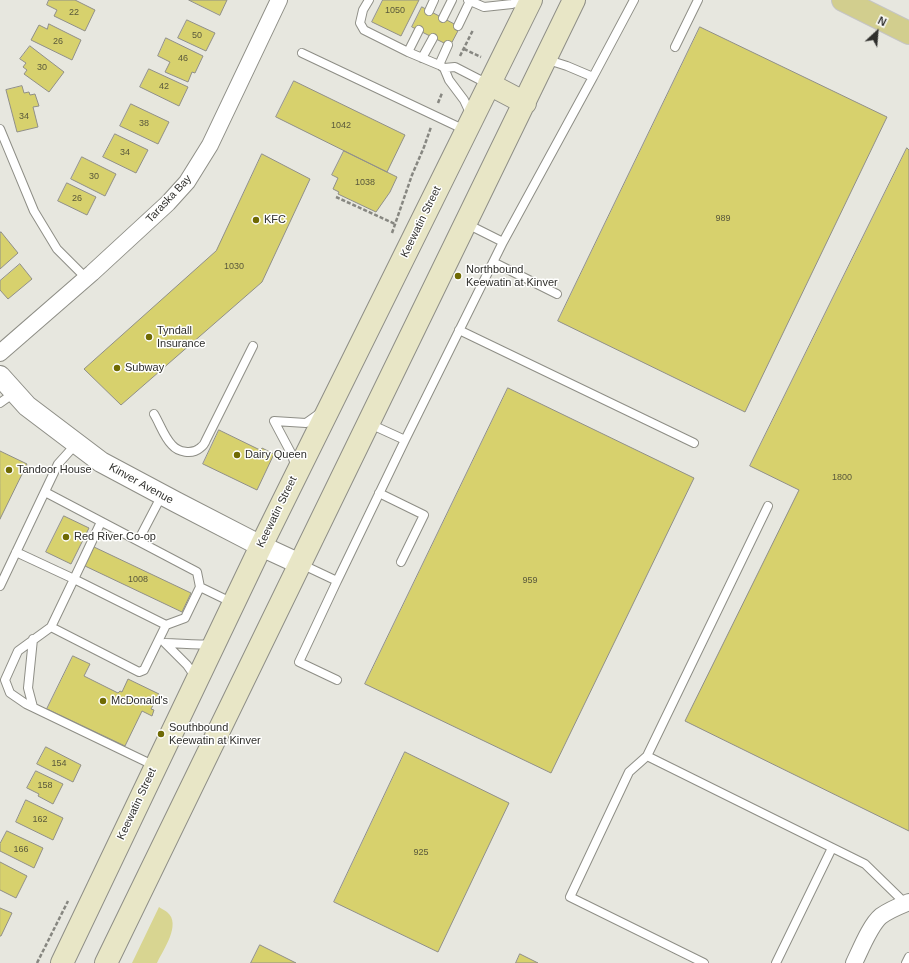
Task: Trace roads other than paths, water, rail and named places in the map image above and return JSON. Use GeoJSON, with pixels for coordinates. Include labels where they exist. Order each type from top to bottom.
{"type":"FeatureCollection","features":[{"type":"Feature","properties":{"kind":"main road","name":"Keewatin Street"},"geometry":{"type":"LineString","coordinates":[[62,963],[260,546],[531,0]]}},
{"type":"Feature","properties":{"kind":"main road"},"geometry":{"type":"LineString","coordinates":[[106,963],[574,0]]}},
{"type":"Feature","properties":{"kind":"main road"},"geometry":{"type":"LineString","coordinates":[[843,0],[909,33]]}},
{"type":"Feature","properties":{"kind":"main road"},"geometry":{"type":"LineString","coordinates":[[489,84],[525,103]]}},
{"type":"Feature","properties":{"kind":"street","name":"Taraska Bay"},"geometry":{"type":"LineString","coordinates":[[0,353],[86,278],[168,203],[187,182],[210,145],[279,0]]}},
{"type":"Feature","properties":{"kind":"street","name":"Kinver Avenue"},"geometry":{"type":"LineString","coordinates":[[0,376],[7,398],[27,406],[101,462],[260,546],[300,564]]}},
{"type":"Feature","properties":{"kind":"street"},"geometry":{"type":"LineString","coordinates":[[854,963],[868,934],[880,917],[898,906],[907,903]]}},
{"type":"Feature","properties":{"kind":"lane"},"geometry":{"type":"LineString","coordinates":[[369,0],[363,10],[360,23],[364,30],[408,52],[441,66],[455,67],[489,84]]}},
{"type":"Feature","properties":{"kind":"lane"},"geometry":{"type":"LineString","coordinates":[[429,11],[434,0]]}},
{"type":"Feature","properties":{"kind":"lane"},"geometry":{"type":"LineString","coordinates":[[443,18],[452,0]]}},
{"type":"Feature","properties":{"kind":"lane"},"geometry":{"type":"LineString","coordinates":[[458,26],[469,0],[484,7],[512,4],[526,0]]}},
{"type":"Feature","properties":{"kind":"lane"},"geometry":{"type":"LineString","coordinates":[[337,680],[299,662],[379,493],[503,242],[634,0]]}},
{"type":"Feature","properties":{"kind":"lane"},"geometry":{"type":"LineString","coordinates":[[675,47],[698,0]]}},
{"type":"Feature","properties":{"kind":"lane"},"geometry":{"type":"LineString","coordinates":[[408,52],[419,30]]}},
{"type":"Feature","properties":{"kind":"lane"},"geometry":{"type":"LineString","coordinates":[[422,58],[433,38]]}},
{"type":"Feature","properties":{"kind":"lane"},"geometry":{"type":"LineString","coordinates":[[302,53],[434,116],[469,124],[464,100],[449,80],[441,66],[448,46]]}},
{"type":"Feature","properties":{"kind":"lane"},"geometry":{"type":"LineString","coordinates":[[546,59],[593,77]]}},
{"type":"Feature","properties":{"kind":"lane"},"geometry":{"type":"LineString","coordinates":[[0,129],[34,211],[57,250],[86,278]]}},
{"type":"Feature","properties":{"kind":"lane"},"geometry":{"type":"LineString","coordinates":[[466,223],[503,242]]}},
{"type":"Feature","properties":{"kind":"lane"},"geometry":{"type":"LineString","coordinates":[[493,262],[557,294]]}},
{"type":"Feature","properties":{"kind":"lane"},"geometry":{"type":"LineString","coordinates":[[459,330],[694,443]]}},
{"type":"Feature","properties":{"kind":"lane"},"geometry":{"type":"LineString","coordinates":[[154,414],[171,444],[178,450],[186,452],[194,451],[200,448],[206,440],[253,346]]}},
{"type":"Feature","properties":{"kind":"lane"},"geometry":{"type":"LineString","coordinates":[[297,471],[291,453],[274,421],[306,423],[329,406]]}},
{"type":"Feature","properties":{"kind":"lane"},"geometry":{"type":"LineString","coordinates":[[369,423],[405,440]]}},
{"type":"Feature","properties":{"kind":"lane"},"geometry":{"type":"LineString","coordinates":[[0,586],[58,464],[76,443]]}},
{"type":"Feature","properties":{"kind":"lane"},"geometry":{"type":"LineString","coordinates":[[16,552],[166,625],[185,618],[200,587],[198,572],[138,542],[45,492]]}},
{"type":"Feature","properties":{"kind":"lane"},"geometry":{"type":"LineString","coordinates":[[379,493],[424,515],[401,562]]}},
{"type":"Feature","properties":{"kind":"lane"},"geometry":{"type":"LineString","coordinates":[[138,542],[162,495]]}},
{"type":"Feature","properties":{"kind":"lane"},"geometry":{"type":"LineString","coordinates":[[704,963],[570,896],[629,772],[647,756],[768,506]]}},
{"type":"Feature","properties":{"kind":"lane"},"geometry":{"type":"LineString","coordinates":[[101,522],[51,627],[18,651],[5,680],[10,693],[26,704],[156,766]]}},
{"type":"Feature","properties":{"kind":"lane"},"geometry":{"type":"LineString","coordinates":[[300,564],[337,580]]}},
{"type":"Feature","properties":{"kind":"lane"},"geometry":{"type":"LineString","coordinates":[[200,587],[233,603]]}},
{"type":"Feature","properties":{"kind":"lane"},"geometry":{"type":"LineString","coordinates":[[51,627],[139,672],[144,670],[162,642],[166,625]]}},
{"type":"Feature","properties":{"kind":"lane"},"geometry":{"type":"LineString","coordinates":[[33,639],[28,688],[33,707]]}},
{"type":"Feature","properties":{"kind":"lane"},"geometry":{"type":"LineString","coordinates":[[162,642],[197,645],[214,644]]}},
{"type":"Feature","properties":{"kind":"lane"},"geometry":{"type":"LineString","coordinates":[[162,642],[187,665],[197,680]]}},
{"type":"Feature","properties":{"kind":"lane"},"geometry":{"type":"LineString","coordinates":[[647,756],[865,864],[907,903]]}},
{"type":"Feature","properties":{"kind":"lane"},"geometry":{"type":"LineString","coordinates":[[776,963],[832,848]]}},
{"type":"Feature","properties":{"kind":"lane"},"geometry":{"type":"LineString","coordinates":[[906,963],[909,957]]}},
{"type":"Feature","properties":{"kind":"place","name":"KFC"},"geometry":{"type":"Point","coordinates":[256,220]}},
{"type":"Feature","properties":{"kind":"place","name":"Northbound Keewatin at Kinver"},"geometry":{"type":"Point","coordinates":[458,276]}},
{"type":"Feature","properties":{"kind":"place","name":"Tyndall Insurance"},"geometry":{"type":"Point","coordinates":[149,337]}},
{"type":"Feature","properties":{"kind":"place","name":"Subway"},"geometry":{"type":"Point","coordinates":[117,368]}},
{"type":"Feature","properties":{"kind":"place","name":"Dairy Queen"},"geometry":{"type":"Point","coordinates":[237,455]}},
{"type":"Feature","properties":{"kind":"place","name":"Tandoor House"},"geometry":{"type":"Point","coordinates":[9,470]}},
{"type":"Feature","properties":{"kind":"place","name":"Red River Co-op"},"geometry":{"type":"Point","coordinates":[66,537]}},
{"type":"Feature","properties":{"kind":"place","name":"McDonald's"},"geometry":{"type":"Point","coordinates":[103,701]}},
{"type":"Feature","properties":{"kind":"place","name":"Southbound Keewatin at Kinver"},"geometry":{"type":"Point","coordinates":[161,734]}}]}
